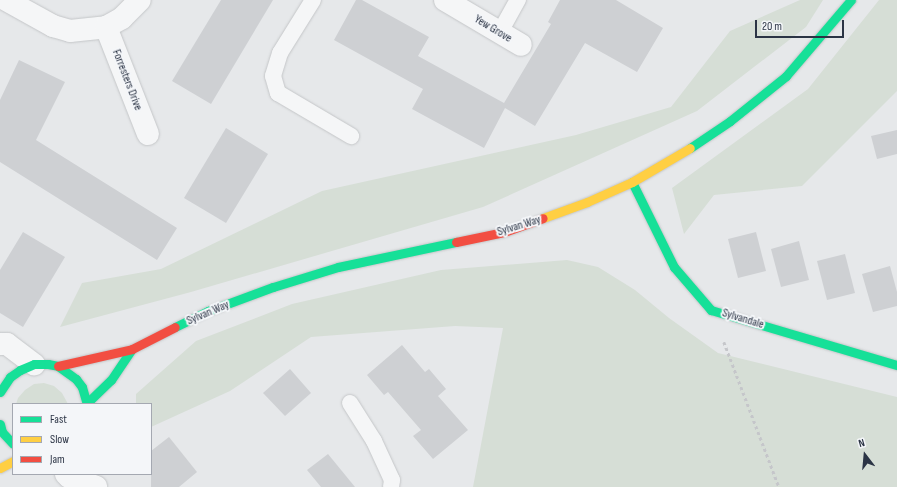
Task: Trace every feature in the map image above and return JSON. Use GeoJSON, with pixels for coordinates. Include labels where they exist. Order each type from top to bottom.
{"type":"FeatureCollection","features":[{"type":"Feature","properties":{"kind":"street"},"geometry":{"type":"LineString","coordinates":[[6,0],[53,26],[70,31],[106,27],[122,18],[140,0]]}},
{"type":"Feature","properties":{"kind":"street","name":"Yew Grove"},"geometry":{"type":"LineString","coordinates":[[445,0],[521,45]]}},
{"type":"Feature","properties":{"kind":"street","name":"Sylvan Way"},"geometry":{"type":"LineString","coordinates":[[58,366],[132,349],[208,311],[273,287],[338,267],[504,232],[587,202],[632,182],[676,158],[730,121],[786,76],[851,0]]}},
{"type":"Feature","properties":{"kind":"street","name":"Forresters Drive"},"geometry":{"type":"LineString","coordinates":[[106,27],[148,134]]}},
{"type":"Feature","properties":{"kind":"street","name":"Sylvandale"},"geometry":{"type":"LineString","coordinates":[[632,182],[674,267],[711,310],[897,365]]}},
{"type":"Feature","properties":{"kind":"street"},"geometry":{"type":"LineString","coordinates":[[0,344],[7,344],[34,364]]}},
{"type":"Feature","properties":{"kind":"street","name":"Sylvan Way"},"geometry":{"type":"LineString","coordinates":[[87,403],[111,380],[132,349]]}},
{"type":"Feature","properties":{"kind":"street"},"geometry":{"type":"LineString","coordinates":[[0,390],[10,377],[20,370],[34,364],[48,364],[58,366],[76,379],[82,387],[87,403]]}},
{"type":"Feature","properties":{"kind":"street"},"geometry":{"type":"LineString","coordinates":[[0,424],[2,432],[12,443]]}},
{"type":"Feature","properties":{"kind":"street"},"geometry":{"type":"LineString","coordinates":[[0,468],[12,462]]}},
{"type":"Feature","properties":{"kind":"street"},"geometry":{"type":"LineString","coordinates":[[67,475],[96,487]]}},
{"type":"Feature","properties":{"kind":"street"},"geometry":{"type":"LineString","coordinates":[[100,475],[104,487]]}},
{"type":"Feature","properties":{"kind":"lane"},"geometry":{"type":"LineString","coordinates":[[313,0],[280,53],[273,76],[278,93],[351,136]]}},
{"type":"Feature","properties":{"kind":"lane"},"geometry":{"type":"LineString","coordinates":[[500,32],[518,0]]}},
{"type":"Feature","properties":{"kind":"lane"},"geometry":{"type":"LineString","coordinates":[[350,403],[374,441],[392,480],[391,487]]}},
{"type":"Feature","properties":{"kind":"path"},"geometry":{"type":"LineString","coordinates":[[711,310],[779,487]]}},
{"type":"Feature","properties":{"kind":"shaded area"},"geometry":{"type":"Polygon","coordinates":[[[800,0],[823,0],[806,27],[697,111],[483,207],[191,292],[60,327],[82,283],[161,269],[322,191],[576,135],[671,107],[730,31],[800,0]]]}},
{"type":"Feature","properties":{"kind":"shaded area"},"geometry":{"type":"Polygon","coordinates":[[[879,0],[897,0],[897,91],[802,186],[714,195],[684,234],[672,188],[808,89],[879,0]]]}},
{"type":"Feature","properties":{"kind":"shaded area"},"geometry":{"type":"Polygon","coordinates":[[[567,260],[598,267],[635,290],[669,318],[718,353],[897,397],[897,487],[473,487],[503,328],[455,326],[311,337],[230,391],[152,427],[152,403],[136,403],[136,394],[196,341],[292,304],[441,270],[567,260]]]}},
{"type":"Feature","properties":{"kind":"shaded area"},"geometry":{"type":"Polygon","coordinates":[[[44,383],[54,386],[62,393],[67,403],[16,403],[18,398],[25,390],[34,384],[44,383]]]}},
{"type":"Feature","properties":{"kind":"building"},"geometry":{"type":"Polygon","coordinates":[[[221,0],[273,0],[211,104],[172,81],[221,0]]]}},
{"type":"Feature","properties":{"kind":"building"},"geometry":{"type":"Polygon","coordinates":[[[356,0],[362,0],[429,37],[418,56],[504,103],[551,24],[548,22],[560,0],[616,0],[663,28],[637,72],[585,43],[535,126],[505,108],[484,148],[412,109],[423,89],[334,40],[356,0]]]}},
{"type":"Feature","properties":{"kind":"building"},"geometry":{"type":"Polygon","coordinates":[[[19,60],[65,82],[36,140],[177,228],[157,260],[0,162],[0,100],[19,60]]]}},
{"type":"Feature","properties":{"kind":"building"},"geometry":{"type":"Polygon","coordinates":[[[226,128],[268,154],[226,223],[184,198],[226,128]]]}},
{"type":"Feature","properties":{"kind":"building"},"geometry":{"type":"Polygon","coordinates":[[[897,130],[897,154],[877,159],[871,136],[897,130]]]}},
{"type":"Feature","properties":{"kind":"building"},"geometry":{"type":"Polygon","coordinates":[[[23,232],[65,257],[23,327],[0,313],[0,270],[23,232]]]}},
{"type":"Feature","properties":{"kind":"building"},"geometry":{"type":"Polygon","coordinates":[[[756,232],[766,271],[738,278],[728,239],[756,232]]]}},
{"type":"Feature","properties":{"kind":"building"},"geometry":{"type":"Polygon","coordinates":[[[799,241],[809,280],[781,287],[771,249],[799,241]]]}},
{"type":"Feature","properties":{"kind":"building"},"geometry":{"type":"Polygon","coordinates":[[[845,254],[855,293],[827,300],[817,261],[845,254]]]}},
{"type":"Feature","properties":{"kind":"building"},"geometry":{"type":"Polygon","coordinates":[[[890,266],[897,292],[897,306],[873,312],[862,274],[890,266]]]}},
{"type":"Feature","properties":{"kind":"building"},"geometry":{"type":"Polygon","coordinates":[[[402,345],[425,372],[429,369],[446,389],[438,396],[468,430],[433,459],[413,436],[421,430],[388,392],[384,395],[367,375],[402,345]]]}},
{"type":"Feature","properties":{"kind":"building"},"geometry":{"type":"Polygon","coordinates":[[[290,369],[311,393],[285,416],[263,393],[290,369]]]}},
{"type":"Feature","properties":{"kind":"building"},"geometry":{"type":"Polygon","coordinates":[[[169,437],[197,472],[179,487],[151,487],[152,450],[169,437]]]}},
{"type":"Feature","properties":{"kind":"building"},"geometry":{"type":"Polygon","coordinates":[[[328,454],[355,487],[321,487],[307,470],[328,454]]]}},
{"type":"Feature","properties":{"kind":"traffic: fast"},"geometry":{"type":"LineString","coordinates":[[690,148],[730,121],[786,76],[851,0]]}},
{"type":"Feature","properties":{"kind":"traffic: fast"},"geometry":{"type":"LineString","coordinates":[[632,182],[674,267],[711,310],[897,365]]}},
{"type":"Feature","properties":{"kind":"traffic: fast"},"geometry":{"type":"LineString","coordinates":[[175,327],[208,311],[273,287],[338,267],[456,242]]}},
{"type":"Feature","properties":{"kind":"traffic: fast"},"geometry":{"type":"LineString","coordinates":[[87,403],[111,380],[132,349]]}},
{"type":"Feature","properties":{"kind":"traffic: fast"},"geometry":{"type":"LineString","coordinates":[[0,392],[10,377],[20,370],[34,364],[48,364],[58,366],[76,379],[82,387],[87,403]]}},
{"type":"Feature","properties":{"kind":"traffic: fast"},"geometry":{"type":"LineString","coordinates":[[0,424],[2,432],[12,443]]}},
{"type":"Feature","properties":{"kind":"traffic: slow"},"geometry":{"type":"LineString","coordinates":[[543,218],[587,202],[632,182],[690,148]]}},
{"type":"Feature","properties":{"kind":"traffic: slow"},"geometry":{"type":"LineString","coordinates":[[0,468],[12,462]]}},
{"type":"Feature","properties":{"kind":"traffic: jam"},"geometry":{"type":"LineString","coordinates":[[456,242],[504,232],[543,218]]}},
{"type":"Feature","properties":{"kind":"traffic: jam"},"geometry":{"type":"LineString","coordinates":[[58,366],[132,349],[175,327]]}}]}
